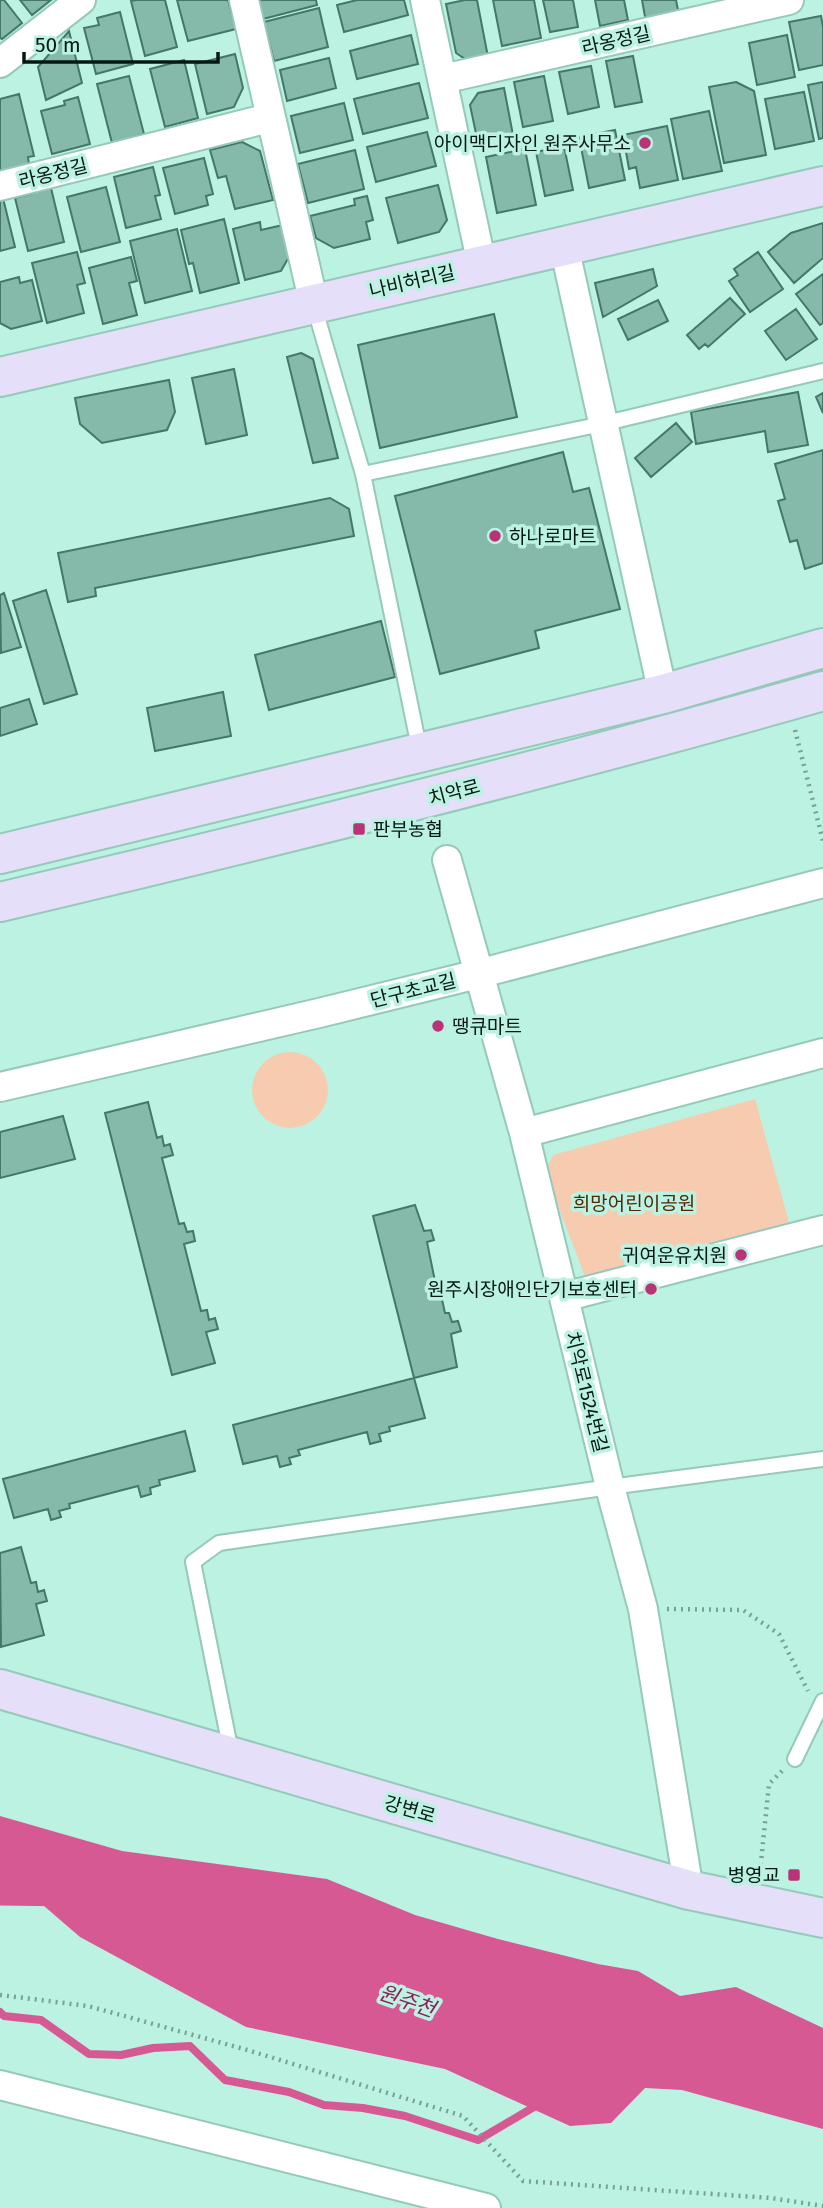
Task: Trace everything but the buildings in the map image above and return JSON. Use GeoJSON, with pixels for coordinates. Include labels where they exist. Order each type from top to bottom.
{"type":"FeatureCollection","features":[{"type":"Feature","properties":{"kind":"street"},"geometry":{"type":"LineString","coordinates":[[0,64],[81,0]]}},
{"type":"Feature","properties":{"kind":"street"},"geometry":{"type":"LineString","coordinates":[[244,0],[269,118],[314,304]]}},
{"type":"Feature","properties":{"kind":"street"},"geometry":{"type":"LineString","coordinates":[[425,0],[482,265]]}},
{"type":"Feature","properties":{"kind":"street","name":"라옹정길"},"geometry":{"type":"LineString","coordinates":[[443,79],[789,0]]}},
{"type":"Feature","properties":{"kind":"street","name":"라옹정길"},"geometry":{"type":"LineString","coordinates":[[0,186],[269,118]]}},
{"type":"Feature","properties":{"kind":"street","name":"나비허리길"},"geometry":{"type":"LineString","coordinates":[[0,377],[823,186]]}},
{"type":"Feature","properties":{"kind":"street"},"geometry":{"type":"LineString","coordinates":[[564,246],[601,424],[673,735]]}},
{"type":"Feature","properties":{"kind":"street"},"geometry":{"type":"LineString","coordinates":[[0,855],[663,694],[823,648]]}},
{"type":"Feature","properties":{"kind":"street","name":"치악로"},"geometry":{"type":"LineString","coordinates":[[0,902],[379,811],[673,735],[805,696]]}},
{"type":"Feature","properties":{"kind":"street","name":"치악로1524번길"},"geometry":{"type":"LineString","coordinates":[[447,860],[524,1133],[610,1487],[643,1609],[689,1890]]}},
{"type":"Feature","properties":{"kind":"street","name":"단구초교길"},"geometry":{"type":"LineString","coordinates":[[0,1087],[478,974],[823,883]]}},
{"type":"Feature","properties":{"kind":"street"},"geometry":{"type":"LineString","coordinates":[[524,1133],[823,1053]]}},
{"type":"Feature","properties":{"kind":"street"},"geometry":{"type":"LineString","coordinates":[[564,1297],[823,1230]]}},
{"type":"Feature","properties":{"kind":"street","name":"강변로"},"geometry":{"type":"LineString","coordinates":[[0,1689],[689,1890],[823,1918]]}},
{"type":"Feature","properties":{"kind":"street"},"geometry":{"type":"LineString","coordinates":[[0,2085],[424,2201],[486,2208]]}},
{"type":"Feature","properties":{"kind":"lane"},"geometry":{"type":"LineString","coordinates":[[314,304],[363,474],[421,753]]}},
{"type":"Feature","properties":{"kind":"lane"},"geometry":{"type":"LineString","coordinates":[[363,474],[601,424],[823,371]]}},
{"type":"Feature","properties":{"kind":"lane"},"geometry":{"type":"LineString","coordinates":[[232,1757],[193,1562],[219,1543],[823,1459]]}},
{"type":"Feature","properties":{"kind":"lane"},"geometry":{"type":"LineString","coordinates":[[795,1759],[821,1706]]}},
{"type":"Feature","properties":{"kind":"path"},"geometry":{"type":"LineString","coordinates":[[805,696],[823,841]]}},
{"type":"Feature","properties":{"kind":"path"},"geometry":{"type":"LineString","coordinates":[[643,1609],[743,1611],[779,1634],[821,1706]]}},
{"type":"Feature","properties":{"kind":"path"},"geometry":{"type":"LineString","coordinates":[[757,1904],[769,1784]]}},
{"type":"Feature","properties":{"kind":"path"},"geometry":{"type":"LineString","coordinates":[[0,1995],[88,2006],[244,2049],[463,2116],[523,2181],[771,2198],[823,2206]]}},
{"type":"Feature","properties":{"kind":"green space"},"geometry":{"type":"Polygon","coordinates":[[[290,1052],[304,1055],[317,1063],[325,1076],[328,1090],[325,1104],[317,1117],[304,1125],[290,1128],[276,1125],[263,1117],[255,1104],[252,1090],[255,1076],[263,1063],[276,1055],[290,1052]]]}},
{"type":"Feature","properties":{"kind":"green space","name":"희망어린이공원"},"geometry":{"type":"Polygon","coordinates":[[[755,1099],[790,1226],[586,1279],[545,1172],[553,1155],[755,1099]]]}},
{"type":"Feature","properties":{"kind":"water"},"geometry":{"type":"Polygon","coordinates":[[[0,1816],[122,1851],[327,1879],[415,1915],[498,1939],[638,1971],[680,1996],[736,1987],[823,2028],[823,2129],[682,2090],[645,2088],[611,2123],[570,2126],[445,2069],[246,2027],[80,1937],[0,1868],[0,1816]]]}},
{"type":"Feature","properties":{"kind":"waterway","name":"원주천"},"geometry":{"type":"LineString","coordinates":[[0,1882],[71,1883],[80,1886]]}},
{"type":"Feature","properties":{"kind":"waterway"},"geometry":{"type":"LineString","coordinates":[[0,2012],[4,2016],[41,2020],[89,2054],[121,2055],[153,2048],[190,2046],[225,2080],[289,2092],[324,2105],[363,2108],[405,2116],[478,2140],[539,2104]]}},
{"type":"Feature","properties":{"kind":"place","name":"아이맥디자인 원주사무소"},"geometry":{"type":"Point","coordinates":[645,143]}},
{"type":"Feature","properties":{"kind":"place","name":"하나로마트"},"geometry":{"type":"Point","coordinates":[495,536]}},
{"type":"Feature","properties":{"kind":"place","name":"판부농협"},"geometry":{"type":"Point","coordinates":[359,829]}},
{"type":"Feature","properties":{"kind":"place","name":"땡큐마트"},"geometry":{"type":"Point","coordinates":[438,1026]}},
{"type":"Feature","properties":{"kind":"place","name":"귀여운유치원"},"geometry":{"type":"Point","coordinates":[741,1255]}},
{"type":"Feature","properties":{"kind":"place","name":"원주시장애인단기보호센터"},"geometry":{"type":"Point","coordinates":[651,1289]}},
{"type":"Feature","properties":{"kind":"place","name":"병영교"},"geometry":{"type":"Point","coordinates":[794,1875]}}]}
